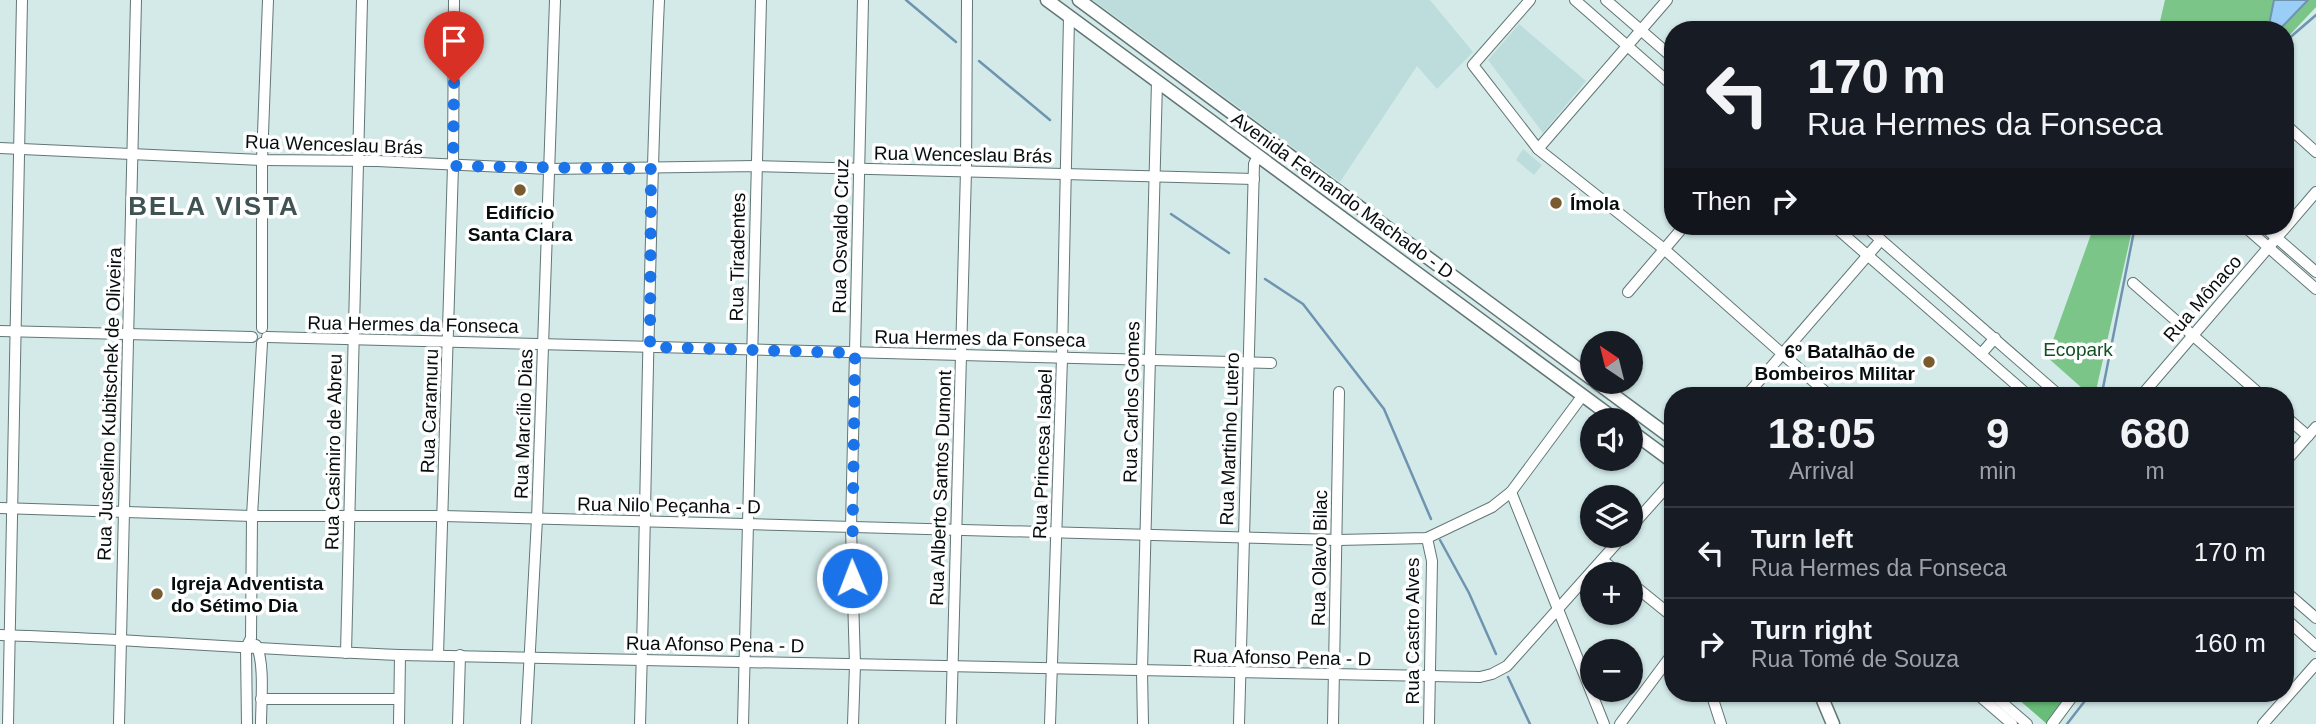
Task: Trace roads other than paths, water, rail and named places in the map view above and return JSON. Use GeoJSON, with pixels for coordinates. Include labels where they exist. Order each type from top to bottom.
{"type":"FeatureCollection","features":[{"type":"Feature","properties":{"kind":"main road","name":"Avenida Fernando Machado - D"},"geometry":{"type":"LineString","coordinates":[[1047,0],[1600,408]]}},
{"type":"Feature","properties":{"kind":"main road","name":"Avenida Fernando Machado - D"},"geometry":{"type":"LineString","coordinates":[[1079,0],[1580,370]]}},
{"type":"Feature","properties":{"kind":"main road"},"geometry":{"type":"LineString","coordinates":[[1107,44],[1137,56],[1146,50]]}},
{"type":"Feature","properties":{"kind":"main road"},"geometry":{"type":"LineString","coordinates":[[1258,156],[1267,140]]}},
{"type":"Feature","properties":{"kind":"main road"},"geometry":{"type":"LineString","coordinates":[[1362,233],[1375,218]]}},
{"type":"Feature","properties":{"kind":"main road","name":"Avenida Fernando Machado - D"},"geometry":{"type":"LineString","coordinates":[[1612,394],[1664,432]]}},
{"type":"Feature","properties":{"kind":"main road"},"geometry":{"type":"LineString","coordinates":[[1643,440],[1664,455]]}},
{"type":"Feature","properties":{"kind":"main road"},"geometry":{"type":"LineString","coordinates":[[1823,702],[1829,722]]}},
{"type":"Feature","properties":{"kind":"street"},"geometry":{"type":"LineString","coordinates":[[8,724],[5,635],[12,508],[22,0]]}},
{"type":"Feature","properties":{"kind":"street","name":"Rua Juscelino Kubitschek de Oliveira"},"geometry":{"type":"LineString","coordinates":[[119,724],[136,0]]}},
{"type":"Feature","properties":{"kind":"street"},"geometry":{"type":"LineString","coordinates":[[247,724],[252,516],[261,336],[262,160],[268,0]]}},
{"type":"Feature","properties":{"kind":"street","name":"Rua Casimiro de Abreu"},"geometry":{"type":"LineString","coordinates":[[346,653],[362,0]]}},
{"type":"Feature","properties":{"kind":"street","name":"Rua Caramuru"},"geometry":{"type":"LineString","coordinates":[[438,655],[449,342],[454,0]]}},
{"type":"Feature","properties":{"kind":"street","name":"Rua Marcílio Dias"},"geometry":{"type":"LineString","coordinates":[[526,724],[544,345],[555,0]]}},
{"type":"Feature","properties":{"kind":"street"},"geometry":{"type":"LineString","coordinates":[[640,724],[650,347],[651,169],[659,0]]}},
{"type":"Feature","properties":{"kind":"street","name":"Rua Tiradentes"},"geometry":{"type":"LineString","coordinates":[[743,724],[761,0]]}},
{"type":"Feature","properties":{"kind":"street","name":"Rua Osvaldo Cruz"},"geometry":{"type":"LineString","coordinates":[[853,724],[855,665],[851,527],[863,0]]}},
{"type":"Feature","properties":{"kind":"street","name":"Rua Alberto Santos Dumont"},"geometry":{"type":"LineString","coordinates":[[951,724],[966,172],[967,0]]}},
{"type":"Feature","properties":{"kind":"street"},"geometry":{"type":"LineString","coordinates":[[1530,0],[1473,65],[1538,149],[1664,249],[1820,387]]}},
{"type":"Feature","properties":{"kind":"street"},"geometry":{"type":"LineString","coordinates":[[1575,0],[1664,78]]}},
{"type":"Feature","properties":{"kind":"street"},"geometry":{"type":"LineString","coordinates":[[1606,0],[1664,50]]}},
{"type":"Feature","properties":{"kind":"street"},"geometry":{"type":"LineString","coordinates":[[1538,149],[1667,0]]}},
{"type":"Feature","properties":{"kind":"street","name":"Rua Princesa Isabel"},"geometry":{"type":"LineString","coordinates":[[1050,724],[1067,174],[1069,17]]}},
{"type":"Feature","properties":{"kind":"street","name":"Rua Carlos Gomes"},"geometry":{"type":"LineString","coordinates":[[1143,724],[1142,671],[1157,82]]}},
{"type":"Feature","properties":{"kind":"street"},"geometry":{"type":"LineString","coordinates":[[2294,132],[2316,152]]}},
{"type":"Feature","properties":{"kind":"street","name":"Rua Wenceslau Brás"},"geometry":{"type":"LineString","coordinates":[[0,148],[548,169],[757,166],[1254,178]]}},
{"type":"Feature","properties":{"kind":"street","name":"Rua Martinho Lutero"},"geometry":{"type":"LineString","coordinates":[[1239,724],[1254,164],[1258,156]]}},
{"type":"Feature","properties":{"kind":"street","name":"Rua Mônaco"},"geometry":{"type":"LineString","coordinates":[[2294,218],[2316,192]]}},
{"type":"Feature","properties":{"kind":"street"},"geometry":{"type":"LineString","coordinates":[[1628,292],[1676,235]]}},
{"type":"Feature","properties":{"kind":"street"},"geometry":{"type":"LineString","coordinates":[[1845,235],[2019,387]]}},
{"type":"Feature","properties":{"kind":"street"},"geometry":{"type":"LineString","coordinates":[[1876,235],[2050,387]]}},
{"type":"Feature","properties":{"kind":"street"},"geometry":{"type":"LineString","coordinates":[[2255,235],[2316,289]]}},
{"type":"Feature","properties":{"kind":"street"},"geometry":{"type":"LineString","coordinates":[[2274,235],[2316,272]]}},
{"type":"Feature","properties":{"kind":"street","name":"Rua Mônaco"},"geometry":{"type":"LineString","coordinates":[[2149,387],[2280,235]]}},
{"type":"Feature","properties":{"kind":"street"},"geometry":{"type":"LineString","coordinates":[[1754,387],[1881,240]]}},
{"type":"Feature","properties":{"kind":"street"},"geometry":{"type":"LineString","coordinates":[[2133,283],[2252,387]]}},
{"type":"Feature","properties":{"kind":"street"},"geometry":{"type":"LineString","coordinates":[[1958,334],[1972,319]]}},
{"type":"Feature","properties":{"kind":"street","name":"Rua Hermes da Fonseca"},"geometry":{"type":"LineString","coordinates":[[0,331],[1272,363]]}},
{"type":"Feature","properties":{"kind":"street"},"geometry":{"type":"LineString","coordinates":[[1981,354],[1995,338]]}},
{"type":"Feature","properties":{"kind":"street","name":"Rua Olavo Bilac"},"geometry":{"type":"LineString","coordinates":[[1333,724],[1339,392]]}},
{"type":"Feature","properties":{"kind":"street"},"geometry":{"type":"LineString","coordinates":[[1427,538],[1492,507],[1511,492],[1583,395]]}},
{"type":"Feature","properties":{"kind":"street"},"geometry":{"type":"LineString","coordinates":[[2294,423],[2308,436]]}},
{"type":"Feature","properties":{"kind":"street"},"geometry":{"type":"LineString","coordinates":[[2294,452],[2316,427]]}},
{"type":"Feature","properties":{"kind":"street"},"geometry":{"type":"LineString","coordinates":[[1643,514],[1664,490]]}},
{"type":"Feature","properties":{"kind":"street"},"geometry":{"type":"LineString","coordinates":[[1511,492],[1604,724]]}},
{"type":"Feature","properties":{"kind":"street","name":"Rua Nilo Peçanha - D"},"geometry":{"type":"LineString","coordinates":[[0,508],[252,516],[443,516],[1338,540],[1427,538]]}},
{"type":"Feature","properties":{"kind":"street","name":"Rua Castro Alves"},"geometry":{"type":"LineString","coordinates":[[1427,538],[1432,561],[1429,724]]}},
{"type":"Feature","properties":{"kind":"street","name":"Rua Afonso Pena - D"},"geometry":{"type":"LineString","coordinates":[[5,635],[121,641],[249,643],[258,649],[400,655],[1480,677],[1507,666],[1612,548]]}},
{"type":"Feature","properties":{"kind":"street"},"geometry":{"type":"LineString","coordinates":[[1643,593],[1664,610]]}},
{"type":"Feature","properties":{"kind":"street"},"geometry":{"type":"LineString","coordinates":[[2294,599],[2316,618]]}},
{"type":"Feature","properties":{"kind":"street"},"geometry":{"type":"LineString","coordinates":[[2294,626],[2316,646]]}},
{"type":"Feature","properties":{"kind":"street"},"geometry":{"type":"LineString","coordinates":[[258,649],[261,724]]}},
{"type":"Feature","properties":{"kind":"street"},"geometry":{"type":"LineString","coordinates":[[399,724],[400,655]]}},
{"type":"Feature","properties":{"kind":"street"},"geometry":{"type":"LineString","coordinates":[[458,724],[460,655]]}},
{"type":"Feature","properties":{"kind":"street"},"geometry":{"type":"LineString","coordinates":[[2294,689],[2316,664]]}},
{"type":"Feature","properties":{"kind":"street"},"geometry":{"type":"LineString","coordinates":[[1620,724],[1664,665]]}},
{"type":"Feature","properties":{"kind":"street"},"geometry":{"type":"LineString","coordinates":[[261,699],[399,699]]}},
{"type":"Feature","properties":{"kind":"street"},"geometry":{"type":"LineString","coordinates":[[1714,702],[1721,724]]}},
{"type":"Feature","properties":{"kind":"street"},"geometry":{"type":"LineString","coordinates":[[1986,702],[2012,724]]}},
{"type":"Feature","properties":{"kind":"street"},"geometry":{"type":"LineString","coordinates":[[2001,702],[2027,724]]}},
{"type":"Feature","properties":{"kind":"street"},"geometry":{"type":"LineString","coordinates":[[2052,724],[2068,702]]}},
{"type":"Feature","properties":{"kind":"street"},"geometry":{"type":"LineString","coordinates":[[2263,724],[2282,702]]}},
{"type":"Feature","properties":{"kind":"water"},"geometry":{"type":"Polygon","coordinates":[[[2274,0],[2308,0],[2288,21],[2270,21],[2274,0]]]}},
{"type":"Feature","properties":{"kind":"waterway"},"geometry":{"type":"LineString","coordinates":[[906,0],[956,42]]}},
{"type":"Feature","properties":{"kind":"waterway"},"geometry":{"type":"LineString","coordinates":[[2294,34],[2316,15]]}},
{"type":"Feature","properties":{"kind":"waterway"},"geometry":{"type":"LineString","coordinates":[[979,61],[1050,120]]}},
{"type":"Feature","properties":{"kind":"waterway"},"geometry":{"type":"LineString","coordinates":[[1171,214],[1229,253]]}},
{"type":"Feature","properties":{"kind":"waterway"},"geometry":{"type":"LineString","coordinates":[[2103,387],[2133,235]]}},
{"type":"Feature","properties":{"kind":"waterway"},"geometry":{"type":"LineString","coordinates":[[1265,279],[1303,304],[1384,409],[1431,519]]}},
{"type":"Feature","properties":{"kind":"waterway"},"geometry":{"type":"LineString","coordinates":[[1440,540],[1469,593],[1496,654]]}},
{"type":"Feature","properties":{"kind":"waterway"},"geometry":{"type":"LineString","coordinates":[[1508,677],[1530,724]]}},
{"type":"Feature","properties":{"kind":"waterway"},"geometry":{"type":"LineString","coordinates":[[2067,724],[2084,702]]}},
{"type":"Feature","properties":{"kind":"place","name":"Edifício Santa Clara"},"geometry":{"type":"Point","coordinates":[520,190]}},
{"type":"Feature","properties":{"kind":"place","name":"Ímola"},"geometry":{"type":"Point","coordinates":[1556,203]}},
{"type":"Feature","properties":{"kind":"place","name":"6º Batalhão de Bombeiros Militar"},"geometry":{"type":"Point","coordinates":[1929,362]}},
{"type":"Feature","properties":{"kind":"place","name":"Igreja Adventista do Sétimo Dia"},"geometry":{"type":"Point","coordinates":[157,594]}},
{"type":"Feature","properties":{"kind":"district","name":"BELA VISTA"},"geometry":{"type":"Point","coordinates":[214,206]}},
{"type":"Feature","properties":{"kind":"park label","name":"Ecopark"},"geometry":{"type":"Point","coordinates":[2078,349]}}]}
